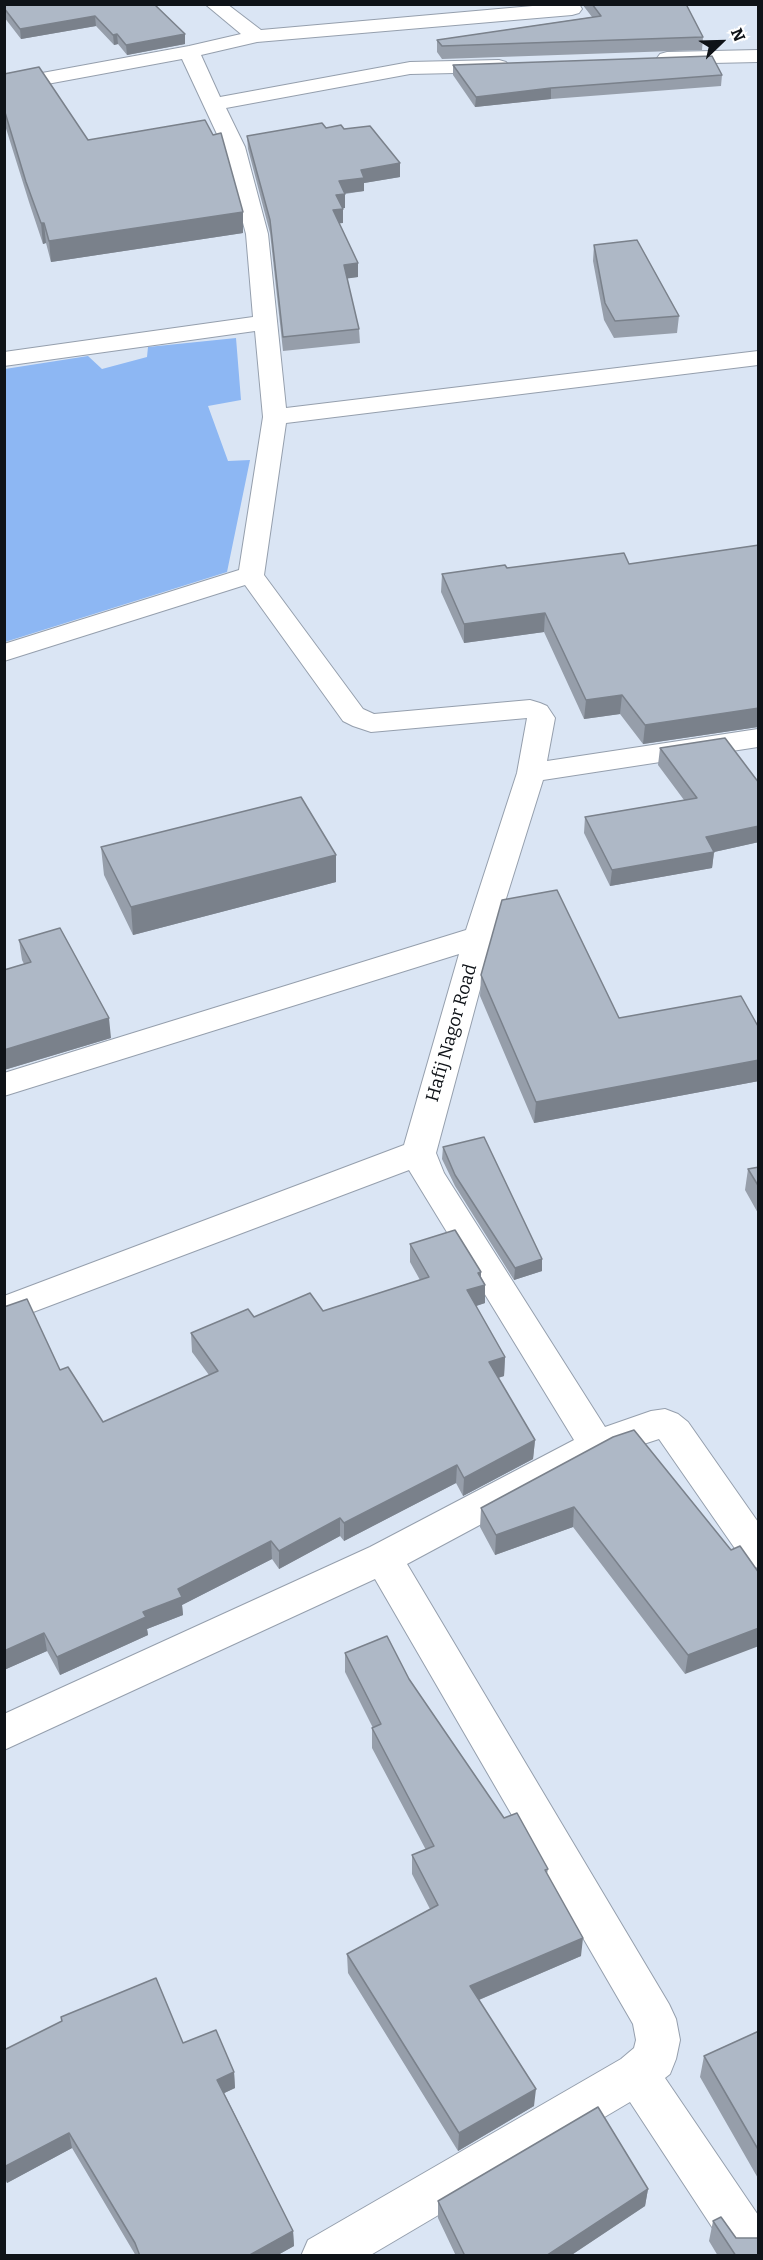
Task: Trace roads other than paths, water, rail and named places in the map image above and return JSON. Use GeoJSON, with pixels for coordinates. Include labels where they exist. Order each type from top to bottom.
{"type":"FeatureCollection","features":[{"type":"Feature","properties":{"kind":"street"},"geometry":{"type":"LineString","coordinates":[[214,4],[257,36]]}},
{"type":"Feature","properties":{"kind":"street"},"geometry":{"type":"LineString","coordinates":[[4,86],[189,52],[257,36],[573,9],[568,4]]}},
{"type":"Feature","properties":{"kind":"street"},"geometry":{"type":"LineString","coordinates":[[4,653],[251,575],[275,417],[257,234],[234,147],[189,52]]}},
{"type":"Feature","properties":{"kind":"street"},"geometry":{"type":"LineString","coordinates":[[650,59],[759,56]]}},
{"type":"Feature","properties":{"kind":"street"},"geometry":{"type":"LineString","coordinates":[[214,104],[410,68],[515,65]]}},
{"type":"Feature","properties":{"kind":"street"},"geometry":{"type":"LineString","coordinates":[[4,359],[266,322]]}},
{"type":"Feature","properties":{"kind":"street"},"geometry":{"type":"LineString","coordinates":[[275,417],[759,358]]}},
{"type":"Feature","properties":{"kind":"street","name":"Hafij Nagor Road"},"geometry":{"type":"LineString","coordinates":[[251,575],[352,715],[371,723],[530,709],[542,718],[531,773],[479,937],[419,1153]]}},
{"type":"Feature","properties":{"kind":"street"},"geometry":{"type":"LineString","coordinates":[[531,773],[759,738]]}},
{"type":"Feature","properties":{"kind":"street"},"geometry":{"type":"LineString","coordinates":[[4,1084],[479,937]]}},
{"type":"Feature","properties":{"kind":"street"},"geometry":{"type":"LineString","coordinates":[[4,1310],[419,1153],[429,1176],[597,1445]]}},
{"type":"Feature","properties":{"kind":"street"},"geometry":{"type":"LineString","coordinates":[[4,1733],[383,1558],[597,1445],[651,1426],[665,1424],[675,1432],[759,1552]]}},
{"type":"Feature","properties":{"kind":"street"},"geometry":{"type":"LineString","coordinates":[[324,2256],[637,2074],[654,2059],[658,2040],[654,2019],[383,1558]]}},
{"type":"Feature","properties":{"kind":"street"},"geometry":{"type":"LineString","coordinates":[[637,2074],[759,2255]]}},
{"type":"Feature","properties":{"kind":"water"},"geometry":{"type":"Polygon","coordinates":[[[236,338],[241,400],[208,406],[228,461],[250,460],[227,572],[5,642],[5,369],[88,356],[102,369],[147,357],[148,347],[236,338]]]}}]}
